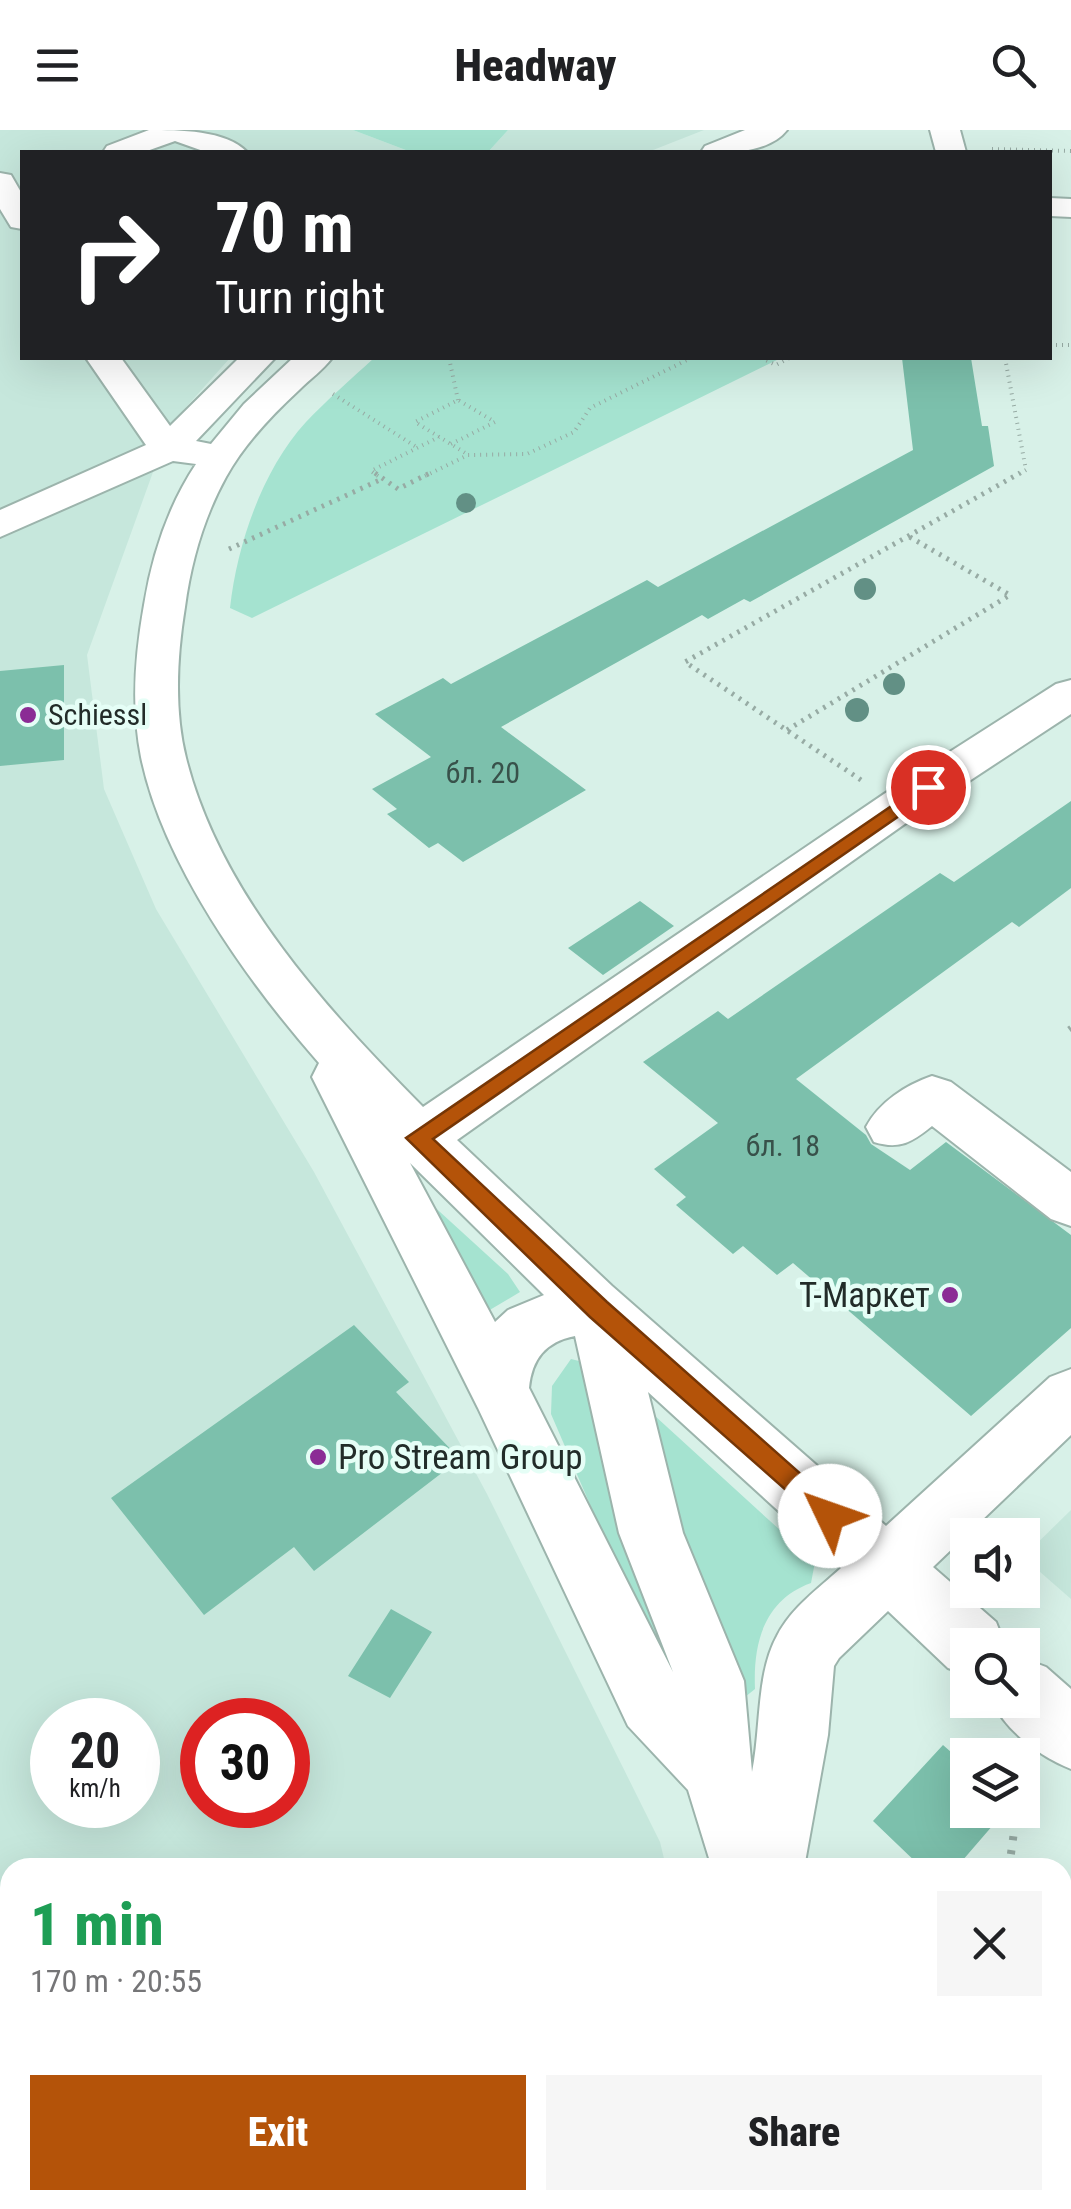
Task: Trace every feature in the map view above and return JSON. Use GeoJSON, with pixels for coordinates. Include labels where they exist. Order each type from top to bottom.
{"type":"FeatureCollection","features":[{"type":"Feature","properties":{"kind":"street"},"geometry":{"type":"LineString","coordinates":[[123,150],[174,130],[227,150]]}},
{"type":"Feature","properties":{"kind":"street"},"geometry":{"type":"LineString","coordinates":[[721,150],[772,130]]}},
{"type":"Feature","properties":{"kind":"street"},"geometry":{"type":"LineString","coordinates":[[0,180],[20,216]]}},
{"type":"Feature","properties":{"kind":"street"},"geometry":{"type":"LineString","coordinates":[[104,360],[168,450],[222,456]]}},
{"type":"Feature","properties":{"kind":"street"},"geometry":{"type":"LineString","coordinates":[[0,525],[168,450],[256,360]]}},
{"type":"Feature","properties":{"kind":"street"},"geometry":{"type":"LineString","coordinates":[[321,374],[257,410],[222,456],[192,509],[171,576],[159,652],[162,746],[172,790],[200,851],[308,1016],[499,1389],[652,1702],[716,1769]]}},
{"type":"Feature","properties":{"kind":"street"},"geometry":{"type":"LineString","coordinates":[[418,1138],[900,806],[1071,694]]}},
{"type":"Feature","properties":{"kind":"street"},"geometry":{"type":"LineString","coordinates":[[308,1016],[418,1138],[598,1310],[953,1628]]}},
{"type":"Feature","properties":{"kind":"street"},"geometry":{"type":"LineString","coordinates":[[892,1128],[932,1097],[1071,1202]]}},
{"type":"Feature","properties":{"kind":"street"},"geometry":{"type":"LineString","coordinates":[[499,1389],[499,1368],[519,1334],[558,1314],[598,1310]]}},
{"type":"Feature","properties":{"kind":"street"},"geometry":{"type":"LineString","coordinates":[[598,1310],[651,1533],[710,1681],[716,1769],[745,1858]]}},
{"type":"Feature","properties":{"kind":"street"},"geometry":{"type":"LineString","coordinates":[[770,1858],[794,1736],[801,1657],[816,1636],[1071,1396]]}},
{"type":"Feature","properties":{"kind":"street"},"geometry":{"type":"LineString","coordinates":[[1040,1706],[1071,1734]]}},
{"type":"Feature","properties":{"kind":"path"},"geometry":{"type":"LineString","coordinates":[[949,143],[1044,150]]}},
{"type":"Feature","properties":{"kind":"path"},"geometry":{"type":"LineString","coordinates":[[448,360],[458,400],[495,422],[451,444]]}},
{"type":"Feature","properties":{"kind":"path"},"geometry":{"type":"LineString","coordinates":[[439,437],[371,471],[398,489],[468,455],[527,454],[574,432],[590,408],[687,360]]}},
{"type":"Feature","properties":{"kind":"path"},"geometry":{"type":"LineString","coordinates":[[900,806],[685,662],[1026,470],[1005,360]]}},
{"type":"Feature","properties":{"kind":"path"},"geometry":{"type":"LineString","coordinates":[[321,374],[418,448]]}},
{"type":"Feature","properties":{"kind":"path"},"geometry":{"type":"LineString","coordinates":[[458,400],[414,422],[468,455]]}},
{"type":"Feature","properties":{"kind":"path"},"geometry":{"type":"LineString","coordinates":[[228,549],[383,479]]}},
{"type":"Feature","properties":{"kind":"path"},"geometry":{"type":"LineString","coordinates":[[787,730],[1010,595],[908,536]]}},
{"type":"Feature","properties":{"kind":"path"},"geometry":{"type":"LineString","coordinates":[[1011,1858],[1015,1828]]}},
{"type":"Feature","properties":{"kind":"shaded area"},"geometry":{"type":"Polygon","coordinates":[[[0,130],[353,130],[406,150],[20,150],[20,360],[228,360],[170,425],[87,655],[104,789],[156,909],[314,1172],[487,1494],[660,1842],[664,1858],[0,1858],[0,130]]]}},
{"type":"Feature","properties":{"kind":"shaded area"},"geometry":{"type":"Polygon","coordinates":[[[508,130],[704,130],[653,150],[490,150],[508,130]]]}},
{"type":"Feature","properties":{"kind":"shaded area"},"geometry":{"type":"Polygon","coordinates":[[[1071,1510],[1071,1599],[1040,1572],[1040,1540],[1071,1510]]]}},
{"type":"Feature","properties":{"kind":"green space"},"geometry":{"type":"Polygon","coordinates":[[[353,130],[508,130],[490,150],[406,150],[353,130]]]}},
{"type":"Feature","properties":{"kind":"green space"},"geometry":{"type":"Polygon","coordinates":[[[372,360],[777,360],[252,618],[230,608],[254,509],[290,441],[372,360]]]}},
{"type":"Feature","properties":{"kind":"green space"},"geometry":{"type":"Polygon","coordinates":[[[417,1191],[508,1274],[520,1292],[488,1311],[417,1191]]]}},
{"type":"Feature","properties":{"kind":"green space"},"geometry":{"type":"Polygon","coordinates":[[[571,1359],[579,1361],[672,1662],[671,1670],[660,1667],[551,1414],[552,1386],[571,1359]]]}},
{"type":"Feature","properties":{"kind":"green space"},"geometry":{"type":"Polygon","coordinates":[[[655,1416],[815,1562],[811,1583],[782,1600],[765,1625],[756,1655],[755,1689],[745,1697],[688,1559],[651,1418],[655,1416]]]}},
{"type":"Feature","properties":{"kind":"building"},"geometry":{"type":"Polygon","coordinates":[[[902,360],[971,360],[982,426],[988,426],[994,466],[750,602],[744,599],[708,619],[702,615],[501,727],[586,790],[463,862],[438,843],[429,848],[387,814],[397,809],[372,789],[431,757],[375,714],[443,678],[451,684],[647,580],[658,587],[913,450],[902,360]]]}},
{"type":"Feature","properties":{"kind":"building"},"geometry":{"type":"Polygon","coordinates":[[[64,665],[64,760],[0,766],[0,671],[64,665]]]}},
{"type":"Feature","properties":{"kind":"building"},"geometry":{"type":"Polygon","coordinates":[[[1071,801],[1071,888],[1019,927],[1012,922],[796,1079],[866,1135],[871,1144],[910,1170],[946,1142],[1071,1235],[1071,1328],[971,1416],[793,1263],[777,1275],[743,1246],[733,1254],[676,1205],[686,1197],[654,1169],[718,1123],[643,1062],[718,1011],[728,1019],[940,873],[954,882],[1071,801]]]}},
{"type":"Feature","properties":{"kind":"building"},"geometry":{"type":"Polygon","coordinates":[[[640,901],[674,926],[603,975],[568,948],[640,901]]]}},
{"type":"Feature","properties":{"kind":"building"},"geometry":{"type":"Polygon","coordinates":[[[354,1325],[409,1382],[396,1392],[460,1459],[314,1571],[294,1547],[204,1615],[111,1498],[354,1325]]]}},
{"type":"Feature","properties":{"kind":"building"},"geometry":{"type":"Polygon","coordinates":[[[391,1609],[432,1632],[390,1698],[348,1676],[391,1609]]]}},
{"type":"Feature","properties":{"kind":"building"},"geometry":{"type":"Polygon","coordinates":[[[943,1745],[950,1751],[950,1828],[990,1828],[965,1858],[912,1858],[873,1821],[943,1745]]]}},
{"type":"Feature","properties":{"kind":"place","name":"Schiessl"},"geometry":{"type":"Point","coordinates":[28,715]}},
{"type":"Feature","properties":{"kind":"place","name":"Т-Маркет"},"geometry":{"type":"Point","coordinates":[950,1295]}},
{"type":"Feature","properties":{"kind":"place","name":"Pro Stream Group"},"geometry":{"type":"Point","coordinates":[318,1457]}},
{"type":"Feature","properties":{"kind":"route"},"geometry":{"type":"LineString","coordinates":[[830,1516],[598,1310],[418,1138],[928,787]]}}]}
